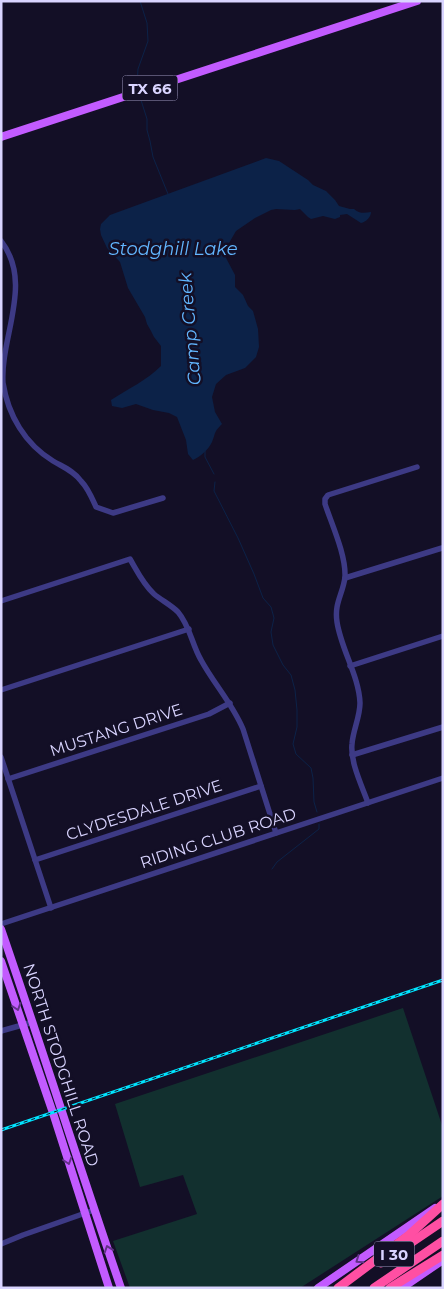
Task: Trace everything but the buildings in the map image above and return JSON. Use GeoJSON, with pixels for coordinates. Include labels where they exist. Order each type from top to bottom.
{"type":"FeatureCollection","features":[{"type":"Feature","properties":{"kind":"highway"},"geometry":{"type":"LineString","coordinates":[[338,1288],[409,1235],[443,1203]]}},
{"type":"Feature","properties":{"kind":"highway","name":"I 30"},"geometry":{"type":"LineString","coordinates":[[345,1288],[443,1221]]}},
{"type":"Feature","properties":{"kind":"highway","name":"I 30"},"geometry":{"type":"LineString","coordinates":[[374,1288],[443,1241]]}},
{"type":"Feature","properties":{"kind":"highway"},"geometry":{"type":"LineString","coordinates":[[390,1288],[443,1255]]}},
{"type":"Feature","properties":{"kind":"main road","name":"TX 66"},"geometry":{"type":"LineString","coordinates":[[1,137],[416,1]]}},
{"type":"Feature","properties":{"kind":"main road","name":"NORTH STODGHILL ROAD"},"geometry":{"type":"LineString","coordinates":[[1,929],[121,1288]]}},
{"type":"Feature","properties":{"kind":"main road","name":"NORTH STODGHILL ROAD"},"geometry":{"type":"LineString","coordinates":[[1,961],[109,1288]]}},
{"type":"Feature","properties":{"kind":"main road"},"geometry":{"type":"LineString","coordinates":[[318,1288],[443,1203]]}},
{"type":"Feature","properties":{"kind":"main road"},"geometry":{"type":"LineString","coordinates":[[402,1288],[443,1260]]}},
{"type":"Feature","properties":{"kind":"street"},"geometry":{"type":"LineString","coordinates":[[1,241],[13,266],[15,286],[2,362],[3,382],[10,408],[24,435],[43,454],[76,476],[87,488],[96,507],[113,513],[163,498]]}},
{"type":"Feature","properties":{"kind":"street"},"geometry":{"type":"LineString","coordinates":[[368,803],[352,756],[351,746],[360,702],[337,624],[336,610],[345,578],[345,568],[343,556],[324,504],[328,495],[417,467]]}},
{"type":"Feature","properties":{"kind":"street"},"geometry":{"type":"LineString","coordinates":[[345,578],[442,548]]}},
{"type":"Feature","properties":{"kind":"street"},"geometry":{"type":"LineString","coordinates":[[1,601],[130,559],[152,593],[177,611],[189,629],[201,662],[230,703],[243,729],[276,833]]}},
{"type":"Feature","properties":{"kind":"street"},"geometry":{"type":"LineString","coordinates":[[1,690],[189,629]]}},
{"type":"Feature","properties":{"kind":"street"},"geometry":{"type":"LineString","coordinates":[[350,666],[443,636]]}},
{"type":"Feature","properties":{"kind":"street","name":"MUSTANG DRIVE"},"geometry":{"type":"LineString","coordinates":[[8,779],[209,714],[230,703]]}},
{"type":"Feature","properties":{"kind":"street"},"geometry":{"type":"LineString","coordinates":[[352,756],[443,727]]}},
{"type":"Feature","properties":{"kind":"street"},"geometry":{"type":"LineString","coordinates":[[1,757],[51,908]]}},
{"type":"Feature","properties":{"kind":"street","name":"RIDING CLUB ROAD"},"geometry":{"type":"LineString","coordinates":[[1,924],[443,778]]}},
{"type":"Feature","properties":{"kind":"street","name":"CLYDESDALE DRIVE"},"geometry":{"type":"LineString","coordinates":[[35,860],[262,786]]}},
{"type":"Feature","properties":{"kind":"street"},"geometry":{"type":"LineString","coordinates":[[1,1032],[33,1022]]}},
{"type":"Feature","properties":{"kind":"street"},"geometry":{"type":"LineString","coordinates":[[1,1244],[94,1210]]}},
{"type":"Feature","properties":{"kind":"green space"},"geometry":{"type":"Polygon","coordinates":[[[403,1008],[443,1128],[443,1196],[300,1288],[130,1288],[113,1241],[197,1214],[183,1175],[140,1187],[115,1104],[403,1008]]]}},
{"type":"Feature","properties":{"kind":"water","name":"Stodghill Lake"},"geometry":{"type":"Polygon","coordinates":[[[266,158],[279,161],[313,185],[326,191],[339,206],[364,213],[371,212],[371,214],[365,222],[361,223],[347,214],[340,215],[340,217],[335,219],[323,216],[311,219],[300,209],[276,209],[255,218],[236,231],[229,243],[226,258],[235,275],[235,287],[243,295],[248,306],[253,311],[258,329],[259,347],[256,357],[245,368],[226,375],[216,384],[212,397],[215,412],[222,424],[216,431],[208,448],[193,460],[188,454],[186,440],[177,417],[136,404],[122,408],[112,406],[111,400],[144,380],[161,366],[161,346],[154,337],[128,288],[120,262],[107,248],[101,235],[101,224],[110,215],[266,158]]]}},
{"type":"Feature","properties":{"kind":"waterway","name":"Camp Creek"},"geometry":{"type":"LineString","coordinates":[[137,85],[138,69],[148,41],[147,23],[140,1]]}},
{"type":"Feature","properties":{"kind":"waterway","name":"Camp Creek"},"geometry":{"type":"LineString","coordinates":[[140,97],[147,119],[147,130],[153,157],[168,194]]}},
{"type":"Feature","properties":{"kind":"waterway","name":"Camp Creek"},"geometry":{"type":"LineString","coordinates":[[205,451],[205,457],[214,474]]}},
{"type":"Feature","properties":{"kind":"waterway","name":"Camp Creek"},"geometry":{"type":"LineString","coordinates":[[215,482],[214,491],[238,538],[263,598],[271,607],[274,618],[271,632],[273,645],[283,665],[291,675],[295,690],[297,727],[293,744],[296,754],[311,768],[314,802],[317,812]]}},
{"type":"Feature","properties":{"kind":"waterway","name":"Camp Creek"},"geometry":{"type":"LineString","coordinates":[[272,869],[277,862],[319,829],[319,824]]}},
{"type":"Feature","properties":{"kind":"railway"},"geometry":{"type":"LineString","coordinates":[[1,1130],[443,980]]}}]}
